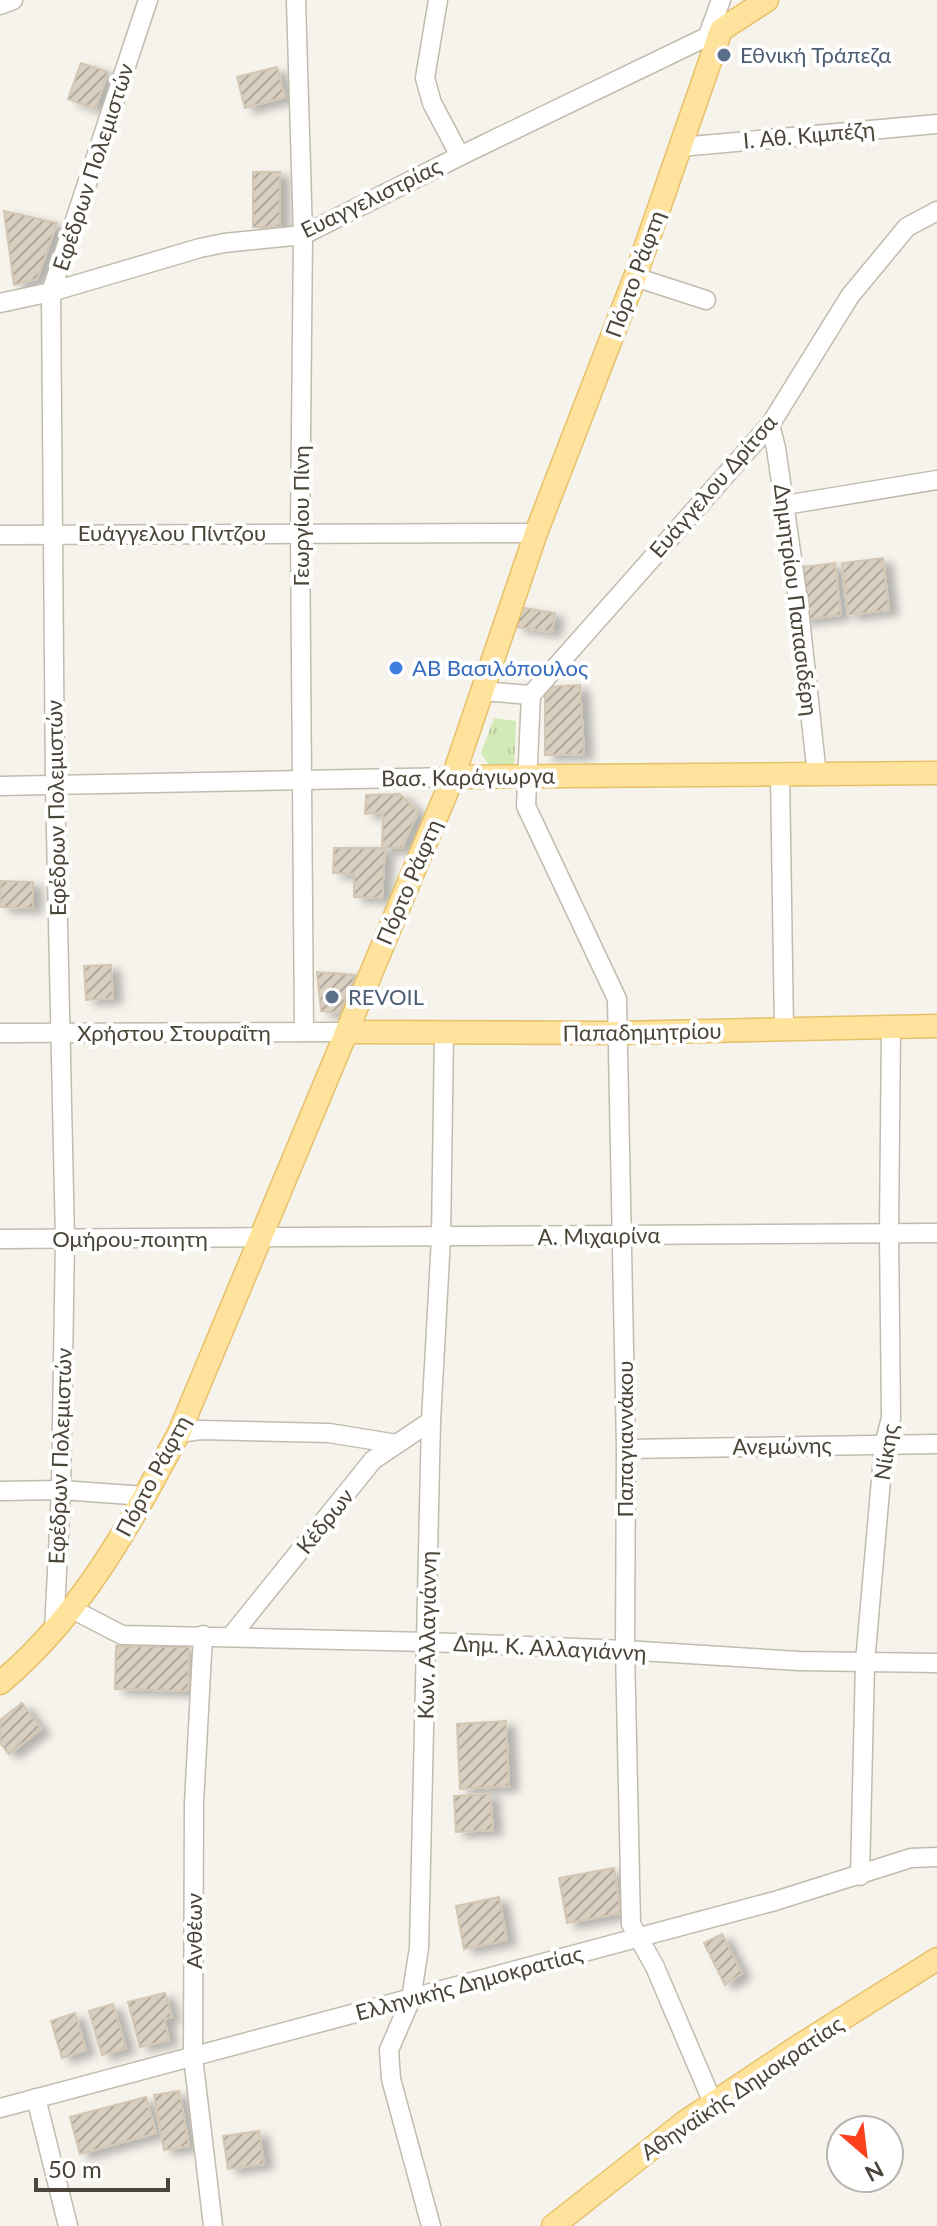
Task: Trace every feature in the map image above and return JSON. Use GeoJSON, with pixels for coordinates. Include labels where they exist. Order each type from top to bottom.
{"type":"FeatureCollection","features":[{"type":"Feature","properties":{"kind":"main road"},"geometry":{"type":"LineString","coordinates":[[714,34],[767,0]]}},
{"type":"Feature","properties":{"kind":"main road","name":"Πόρτο Ράφτη"},"geometry":{"type":"LineString","coordinates":[[0,1683],[54,1632],[72,1609],[123,1535],[179,1433],[453,777],[536,533],[635,277],[680,147],[714,34]]}},
{"type":"Feature","properties":{"kind":"main road","name":"Βασ. Καράγιωργα"},"geometry":{"type":"LineString","coordinates":[[453,777],[937,773]]}},
{"type":"Feature","properties":{"kind":"main road","name":"Παπαδημητρίου"},"geometry":{"type":"LineString","coordinates":[[347,1032],[619,1033],[937,1026]]}},
{"type":"Feature","properties":{"kind":"main road","name":"Αθηναϊκής Δημοκρατίας"},"geometry":{"type":"LineString","coordinates":[[553,2226],[685,2122],[937,1959]]}},
{"type":"Feature","properties":{"kind":"street"},"geometry":{"type":"LineString","coordinates":[[0,5],[13,0]]}},
{"type":"Feature","properties":{"kind":"street","name":"Εφέδρων Πολεμιστών"},"geometry":{"type":"LineString","coordinates":[[54,1632],[61,1490],[65,1239],[55,785],[51,292],[148,0]]}},
{"type":"Feature","properties":{"kind":"street","name":"Γεωργίου Πίνη"},"geometry":{"type":"LineString","coordinates":[[296,0],[303,235],[300,532],[304,1032]]}},
{"type":"Feature","properties":{"kind":"street"},"geometry":{"type":"LineString","coordinates":[[438,0],[425,78],[432,103],[460,156]]}},
{"type":"Feature","properties":{"kind":"street"},"geometry":{"type":"LineString","coordinates":[[714,34],[721,0]]}},
{"type":"Feature","properties":{"kind":"street","name":"Ευαγγελιστρίας"},"geometry":{"type":"LineString","coordinates":[[0,303],[51,292],[200,248],[303,235],[714,34]]}},
{"type":"Feature","properties":{"kind":"street","name":"Ι. Αθ. Κιμπέζη"},"geometry":{"type":"LineString","coordinates":[[680,147],[937,124]]}},
{"type":"Feature","properties":{"kind":"street","name":"Ευάγγελου Δρίτσα"},"geometry":{"type":"LineString","coordinates":[[531,695],[770,425],[850,296],[907,227],[937,211]]}},
{"type":"Feature","properties":{"kind":"street"},"geometry":{"type":"LineString","coordinates":[[635,277],[706,300]]}},
{"type":"Feature","properties":{"kind":"street","name":"Δημητρίου Παπασιδέρη"},"geometry":{"type":"LineString","coordinates":[[770,425],[785,505],[817,775]]}},
{"type":"Feature","properties":{"kind":"street"},"geometry":{"type":"LineString","coordinates":[[785,505],[937,480]]}},
{"type":"Feature","properties":{"kind":"street","name":"Ευάγγελου Πίντζου"},"geometry":{"type":"LineString","coordinates":[[0,535],[536,533]]}},
{"type":"Feature","properties":{"kind":"street"},"geometry":{"type":"LineString","coordinates":[[481,691],[531,695],[525,777]]}},
{"type":"Feature","properties":{"kind":"street"},"geometry":{"type":"LineString","coordinates":[[780,774],[784,1029]]}},
{"type":"Feature","properties":{"kind":"street","name":"Βασ. Καράγιωργα"},"geometry":{"type":"LineString","coordinates":[[0,786],[453,777]]}},
{"type":"Feature","properties":{"kind":"street","name":"Παπαγιαννάκου"},"geometry":{"type":"LineString","coordinates":[[525,777],[526,806],[617,999],[623,1236],[625,1650],[631,1924],[655,1967],[713,2103]]}},
{"type":"Feature","properties":{"kind":"street","name":"Νίκης"},"geometry":{"type":"LineString","coordinates":[[860,1876],[865,1663],[884,1445],[891,1418],[891,1027]]}},
{"type":"Feature","properties":{"kind":"street","name":"Χρήστου Στουραΐτη"},"geometry":{"type":"LineString","coordinates":[[0,1033],[347,1032]]}},
{"type":"Feature","properties":{"kind":"street","name":"Κων. Αλλαγιάννη"},"geometry":{"type":"LineString","coordinates":[[431,2226],[388,2059],[411,1999],[419,1948],[431,1421],[441,1238],[444,1033]]}},
{"type":"Feature","properties":{"kind":"street","name":"Α. Μιχαιρίνα"},"geometry":{"type":"LineString","coordinates":[[260,1239],[937,1233]]}},
{"type":"Feature","properties":{"kind":"street","name":"Ομήρου-ποιητη"},"geometry":{"type":"LineString","coordinates":[[0,1239],[260,1239]]}},
{"type":"Feature","properties":{"kind":"street","name":"Κέδρων"},"geometry":{"type":"LineString","coordinates":[[232,1635],[373,1460],[431,1421]]}},
{"type":"Feature","properties":{"kind":"street"},"geometry":{"type":"LineString","coordinates":[[179,1433],[200,1430],[329,1433],[397,1444]]}},
{"type":"Feature","properties":{"kind":"street","name":"Ανεμώνης"},"geometry":{"type":"LineString","coordinates":[[626,1449],[937,1444]]}},
{"type":"Feature","properties":{"kind":"street"},"geometry":{"type":"LineString","coordinates":[[0,1491],[61,1490],[145,1496]]}},
{"type":"Feature","properties":{"kind":"street","name":"Δημ. Κ. Αλλαγιάννη"},"geometry":{"type":"LineString","coordinates":[[72,1609],[122,1635],[232,1635],[865,1663],[937,1663]]}},
{"type":"Feature","properties":{"kind":"street","name":"Ανθέων"},"geometry":{"type":"LineString","coordinates":[[203,1635],[194,1803],[193,2057],[213,2226]]}},
{"type":"Feature","properties":{"kind":"street","name":"Ελληνικής Δημοκρατίας"},"geometry":{"type":"LineString","coordinates":[[0,2108],[860,1876],[911,1858],[937,1857]]}},
{"type":"Feature","properties":{"kind":"street"},"geometry":{"type":"LineString","coordinates":[[36,2098],[68,2226]]}},
{"type":"Feature","properties":{"kind":"green space"},"geometry":{"type":"Polygon","coordinates":[[[494,718],[516,721],[514,768],[491,768],[481,753],[494,718]]]}},
{"type":"Feature","properties":{"kind":"building"},"geometry":{"type":"Polygon","coordinates":[[[81,63],[108,72],[95,109],[68,99],[81,63]]]}},
{"type":"Feature","properties":{"kind":"building"},"geometry":{"type":"Polygon","coordinates":[[[277,67],[285,97],[245,108],[237,77],[277,67]]]}},
{"type":"Feature","properties":{"kind":"building"},"geometry":{"type":"Polygon","coordinates":[[[253,172],[280,172],[280,227],[253,227],[253,172]]]}},
{"type":"Feature","properties":{"kind":"building"},"geometry":{"type":"Polygon","coordinates":[[[4,211],[57,223],[37,279],[14,285],[4,211]]]}},
{"type":"Feature","properties":{"kind":"building"},"geometry":{"type":"Polygon","coordinates":[[[883,558],[889,610],[848,615],[842,563],[883,558]]]}},
{"type":"Feature","properties":{"kind":"building"},"geometry":{"type":"Polygon","coordinates":[[[835,563],[841,615],[800,620],[794,568],[835,563]]]}},
{"type":"Feature","properties":{"kind":"building"},"geometry":{"type":"Polygon","coordinates":[[[518,607],[555,613],[552,632],[515,627],[518,607]]]}},
{"type":"Feature","properties":{"kind":"building"},"geometry":{"type":"Polygon","coordinates":[[[580,685],[584,754],[545,755],[545,687],[580,685]]]}},
{"type":"Feature","properties":{"kind":"building"},"geometry":{"type":"Polygon","coordinates":[[[400,794],[418,812],[402,848],[382,848],[383,812],[365,814],[366,795],[400,794]]]}},
{"type":"Feature","properties":{"kind":"building"},"geometry":{"type":"Polygon","coordinates":[[[334,848],[385,848],[382,898],[354,897],[354,874],[333,873],[334,848]]]}},
{"type":"Feature","properties":{"kind":"building"},"geometry":{"type":"Polygon","coordinates":[[[0,881],[33,882],[33,908],[0,907],[0,881]]]}},
{"type":"Feature","properties":{"kind":"building"},"geometry":{"type":"Polygon","coordinates":[[[111,965],[113,998],[86,1000],[84,966],[111,965]]]}},
{"type":"Feature","properties":{"kind":"building"},"geometry":{"type":"Polygon","coordinates":[[[317,972],[356,975],[339,1013],[321,1011],[317,972]]]}},
{"type":"Feature","properties":{"kind":"building"},"geometry":{"type":"Polygon","coordinates":[[[116,1646],[189,1647],[188,1691],[115,1689],[116,1646]]]}},
{"type":"Feature","properties":{"kind":"building"},"geometry":{"type":"Polygon","coordinates":[[[22,1703],[41,1729],[9,1754],[0,1743],[0,1720],[22,1703]]]}},
{"type":"Feature","properties":{"kind":"building"},"geometry":{"type":"Polygon","coordinates":[[[506,1721],[509,1786],[460,1789],[457,1724],[506,1721]]]}},
{"type":"Feature","properties":{"kind":"building"},"geometry":{"type":"Polygon","coordinates":[[[490,1794],[493,1830],[456,1832],[454,1796],[490,1794]]]}},
{"type":"Feature","properties":{"kind":"building"},"geometry":{"type":"Polygon","coordinates":[[[614,1868],[621,1913],[567,1923],[559,1878],[614,1868]]]}},
{"type":"Feature","properties":{"kind":"building"},"geometry":{"type":"Polygon","coordinates":[[[499,1897],[507,1940],[464,1949],[456,1906],[499,1897]]]}},
{"type":"Feature","properties":{"kind":"building"},"geometry":{"type":"Polygon","coordinates":[[[722,1934],[742,1973],[725,1985],[704,1943],[722,1934]]]}},
{"type":"Feature","properties":{"kind":"building"},"geometry":{"type":"Polygon","coordinates":[[[165,1993],[172,2017],[164,2019],[169,2040],[140,2047],[128,2002],[165,1993]]]}},
{"type":"Feature","properties":{"kind":"building"},"geometry":{"type":"Polygon","coordinates":[[[113,2004],[126,2048],[102,2055],[89,2011],[113,2004]]]}},
{"type":"Feature","properties":{"kind":"building"},"geometry":{"type":"Polygon","coordinates":[[[75,2013],[86,2050],[62,2058],[51,2021],[75,2013]]]}},
{"type":"Feature","properties":{"kind":"building"},"geometry":{"type":"Polygon","coordinates":[[[179,2091],[189,2146],[164,2150],[154,2095],[179,2091]]]}},
{"type":"Feature","properties":{"kind":"building"},"geometry":{"type":"Polygon","coordinates":[[[146,2097],[156,2133],[80,2154],[70,2117],[146,2097]]]}},
{"type":"Feature","properties":{"kind":"building"},"geometry":{"type":"Polygon","coordinates":[[[259,2131],[264,2164],[228,2169],[223,2136],[259,2131]]]}},
{"type":"Feature","properties":{"kind":"place","name":"Εθνική Τράπεζα"},"geometry":{"type":"Point","coordinates":[724,55]}},
{"type":"Feature","properties":{"kind":"place","name":"ΑΒ Βασιλόπουλος"},"geometry":{"type":"Point","coordinates":[396,668]}},
{"type":"Feature","properties":{"kind":"place","name":"REVOIL"},"geometry":{"type":"Point","coordinates":[332,997]}}]}
